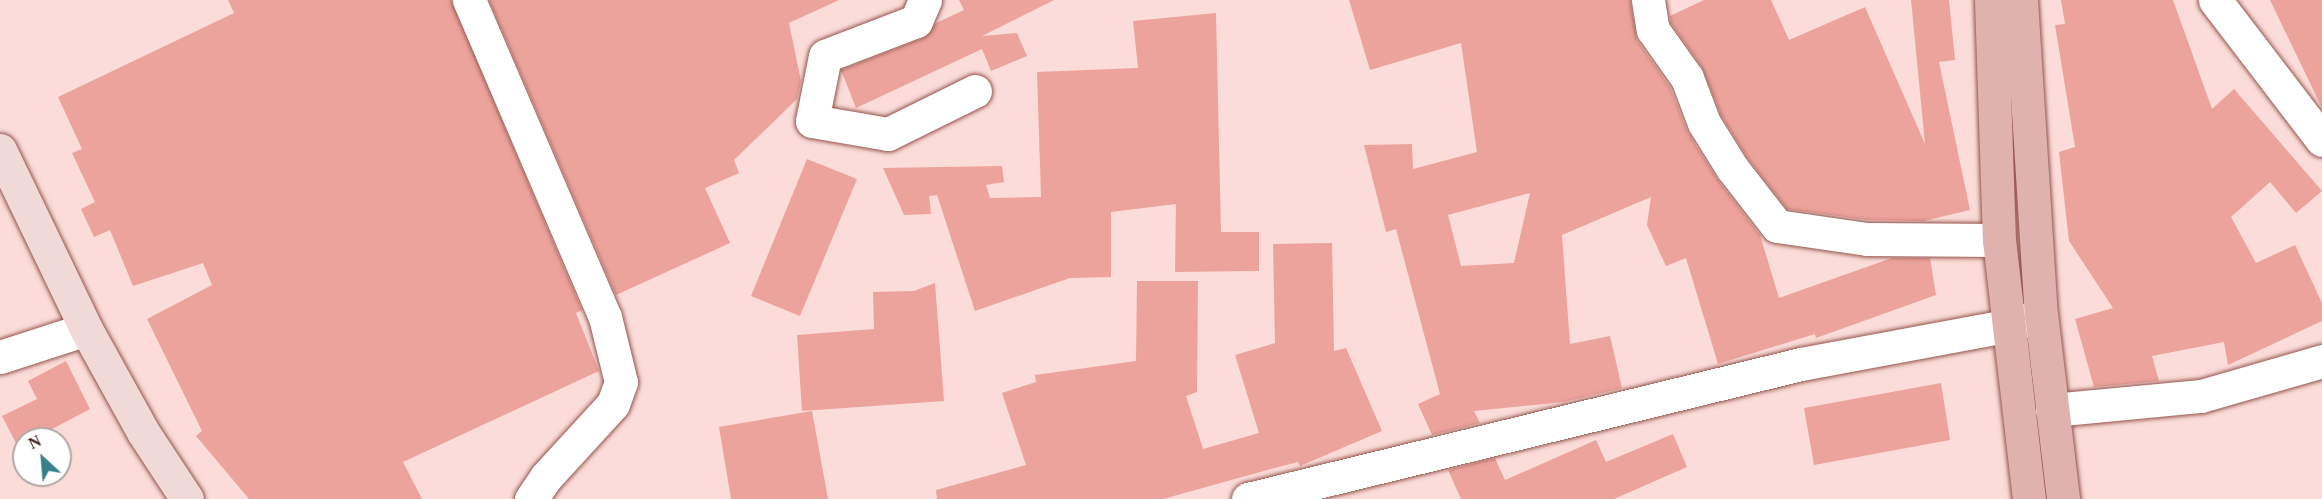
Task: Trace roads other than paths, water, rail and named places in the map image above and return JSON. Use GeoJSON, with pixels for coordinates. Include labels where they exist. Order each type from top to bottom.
{"type":"FeatureCollection","features":[{"type":"Feature","properties":{"kind":"main road"},"geometry":{"type":"LineString","coordinates":[[1991,0],[1999,240],[2006,326],[2029,499]]}},
{"type":"Feature","properties":{"kind":"main road"},"geometry":{"type":"LineString","coordinates":[[2021,0],[2041,314],[2063,499]]}},
{"type":"Feature","properties":{"kind":"main road"},"geometry":{"type":"LineString","coordinates":[[0,150],[86,329],[143,432],[187,499]]}},
{"type":"Feature","properties":{"kind":"street"},"geometry":{"type":"LineString","coordinates":[[469,0],[604,317],[621,382],[613,404],[546,477],[531,499]]}},
{"type":"Feature","properties":{"kind":"street"},"geometry":{"type":"LineString","coordinates":[[925,0],[916,21],[825,56],[812,121],[888,134],[975,91]]}},
{"type":"Feature","properties":{"kind":"street"},"geometry":{"type":"LineString","coordinates":[[1648,0],[1653,30],[1687,78],[1704,123],[1732,168],[1777,226],[1867,239],[1999,240]]}},
{"type":"Feature","properties":{"kind":"street"},"geometry":{"type":"LineString","coordinates":[[2215,0],[2322,140]]}},
{"type":"Feature","properties":{"kind":"street"},"geometry":{"type":"LineString","coordinates":[[1267,497],[1801,364],[2006,326],[2041,314]]}},
{"type":"Feature","properties":{"kind":"street"},"geometry":{"type":"LineString","coordinates":[[0,357],[86,329]]}},
{"type":"Feature","properties":{"kind":"street"},"geometry":{"type":"LineString","coordinates":[[2052,410],[2201,396],[2322,362]]}}]}
